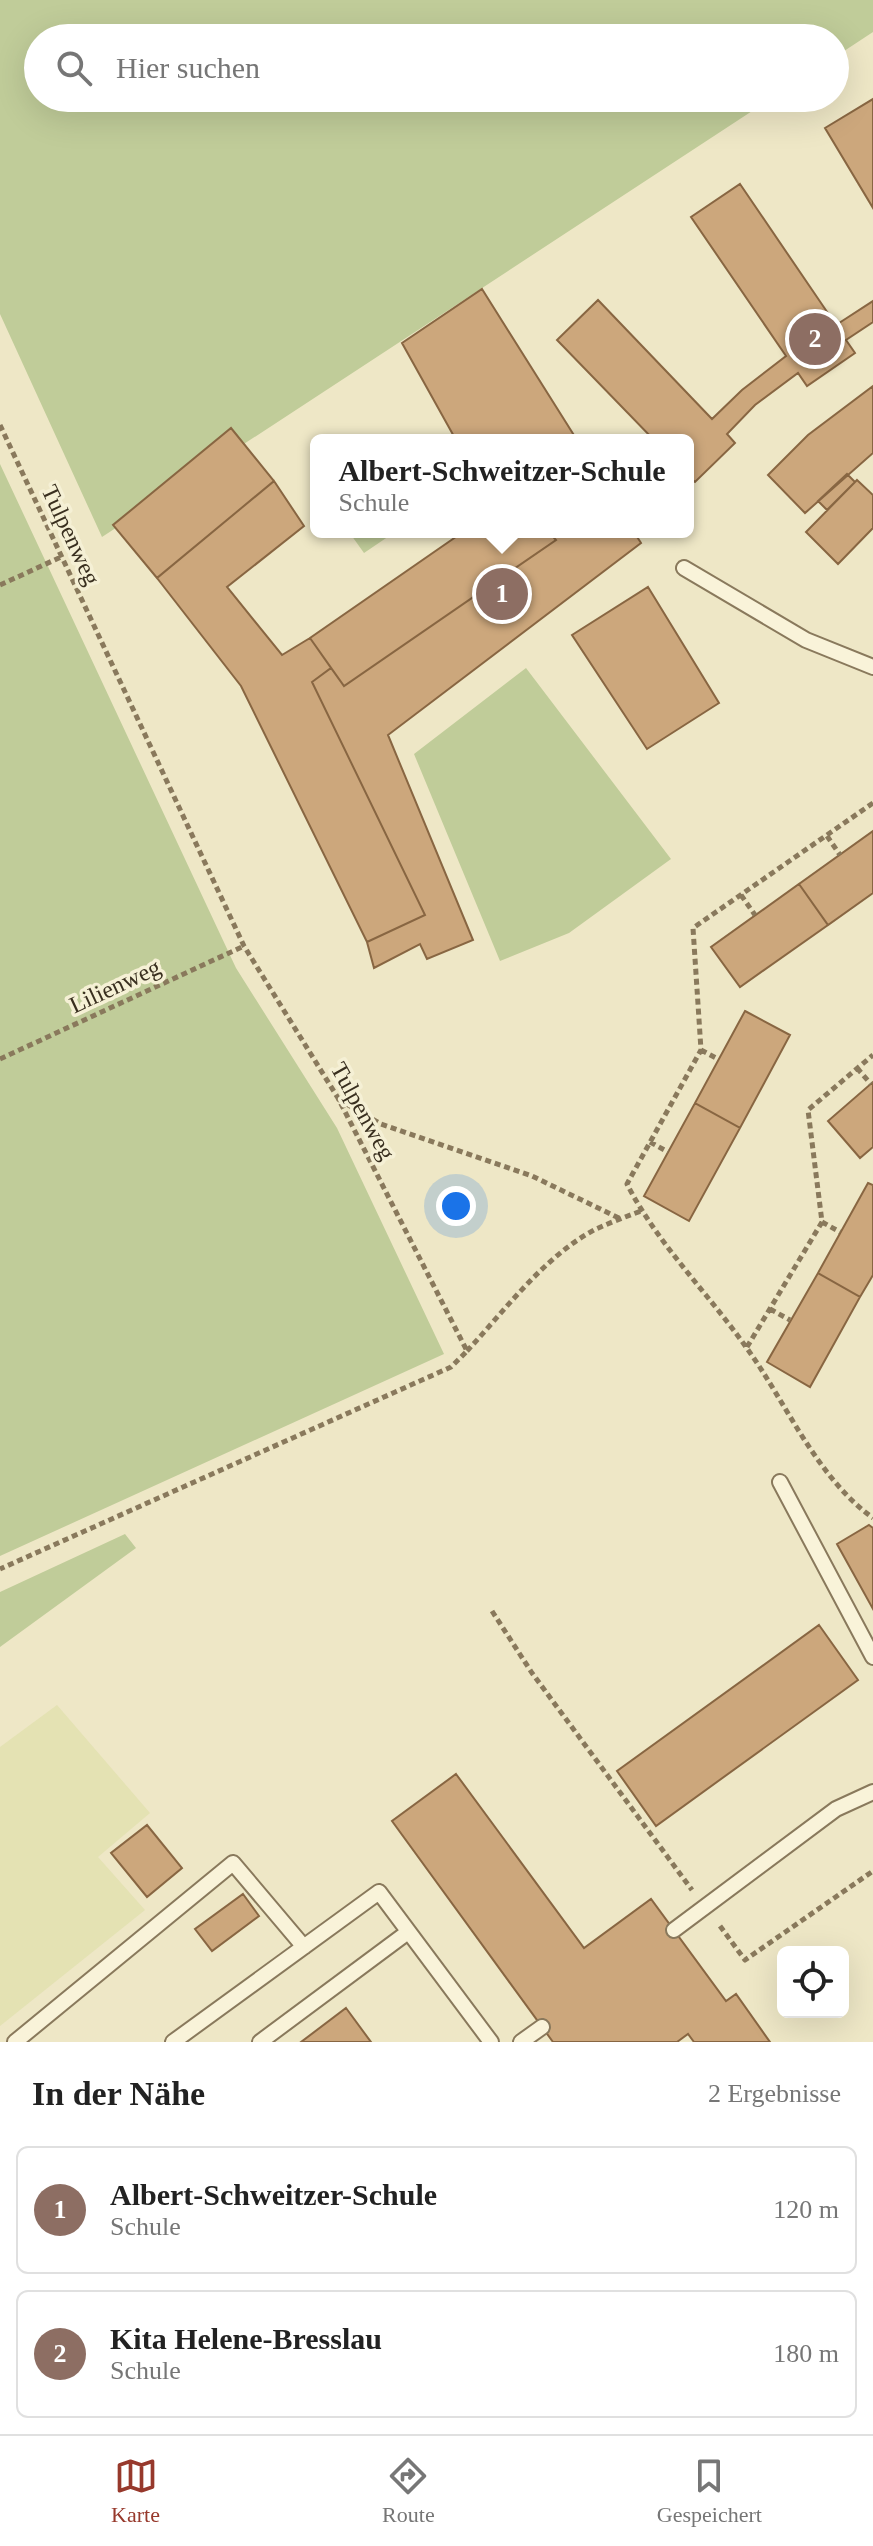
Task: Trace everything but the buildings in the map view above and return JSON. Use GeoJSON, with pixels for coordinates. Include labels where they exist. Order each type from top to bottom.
{"type":"FeatureCollection","features":[{"type":"Feature","properties":{"kind":"lane"},"geometry":{"type":"LineString","coordinates":[[684,568],[806,640],[873,667]]}},
{"type":"Feature","properties":{"kind":"lane"},"geometry":{"type":"LineString","coordinates":[[780,1482],[873,1657]]}},
{"type":"Feature","properties":{"kind":"lane"},"geometry":{"type":"LineString","coordinates":[[674,1930],[836,1809],[873,1792]]}},
{"type":"Feature","properties":{"kind":"lane"},"geometry":{"type":"LineString","coordinates":[[15,2042],[233,1863],[304,1947]]}},
{"type":"Feature","properties":{"kind":"lane"},"geometry":{"type":"LineString","coordinates":[[173,2042],[379,1892],[491,2042]]}},
{"type":"Feature","properties":{"kind":"lane"},"geometry":{"type":"LineString","coordinates":[[260,2042],[408,1932]]}},
{"type":"Feature","properties":{"kind":"lane"},"geometry":{"type":"LineString","coordinates":[[521,2042],[542,2027]]}},
{"type":"Feature","properties":{"kind":"path","name":"Tulpenweg"},"geometry":{"type":"LineString","coordinates":[[0,425],[244,946],[338,1098],[467,1351]]}},
{"type":"Feature","properties":{"kind":"path"},"geometry":{"type":"LineString","coordinates":[[0,585],[61,557]]}},
{"type":"Feature","properties":{"kind":"path"},"geometry":{"type":"LineString","coordinates":[[873,803],[693,928],[701,1050],[627,1184],[641,1211],[747,1347],[828,1472],[873,1518]]}},
{"type":"Feature","properties":{"kind":"path"},"geometry":{"type":"LineString","coordinates":[[826,836],[840,855]]}},
{"type":"Feature","properties":{"kind":"path"},"geometry":{"type":"LineString","coordinates":[[741,895],[755,915]]}},
{"type":"Feature","properties":{"kind":"path","name":"Lilienweg"},"geometry":{"type":"LineString","coordinates":[[0,1059],[244,946]]}},
{"type":"Feature","properties":{"kind":"path"},"geometry":{"type":"LineString","coordinates":[[701,1050],[718,1059]]}},
{"type":"Feature","properties":{"kind":"path"},"geometry":{"type":"LineString","coordinates":[[747,1347],[822,1222],[808,1110],[873,1055]]}},
{"type":"Feature","properties":{"kind":"path"},"geometry":{"type":"LineString","coordinates":[[857,1068],[871,1084]]}},
{"type":"Feature","properties":{"kind":"path"},"geometry":{"type":"LineString","coordinates":[[338,1098],[381,1124],[532,1176],[621,1219]]}},
{"type":"Feature","properties":{"kind":"path"},"geometry":{"type":"LineString","coordinates":[[650,1142],[668,1152]]}},
{"type":"Feature","properties":{"kind":"path"},"geometry":{"type":"LineString","coordinates":[[0,1569],[451,1367],[536,1276],[567,1249],[593,1231],[641,1211]]}},
{"type":"Feature","properties":{"kind":"path"},"geometry":{"type":"LineString","coordinates":[[822,1222],[840,1232]]}},
{"type":"Feature","properties":{"kind":"path"},"geometry":{"type":"LineString","coordinates":[[770,1309],[790,1320]]}},
{"type":"Feature","properties":{"kind":"path"},"geometry":{"type":"LineString","coordinates":[[492,1611],[532,1673],[745,1960],[873,1871]]}},
{"type":"Feature","properties":{"kind":"shaded area"},"geometry":{"type":"Polygon","coordinates":[[[57,1705],[150,1813],[98,1857],[145,1910],[0,2026],[0,1747],[57,1705]]]}},
{"type":"Feature","properties":{"kind":"green space"},"geometry":{"type":"Polygon","coordinates":[[[0,0],[873,0],[873,32],[849,48],[849,24],[24,24],[24,112],[751,112],[102,537],[0,314],[0,0]]]}},
{"type":"Feature","properties":{"kind":"green space"},"geometry":{"type":"Polygon","coordinates":[[[0,464],[236,968],[337,1128],[444,1354],[0,1556],[0,464]]]}},
{"type":"Feature","properties":{"kind":"green space"},"geometry":{"type":"Polygon","coordinates":[[[353,538],[386,538],[364,553],[353,538]]]}},
{"type":"Feature","properties":{"kind":"green space"},"geometry":{"type":"Polygon","coordinates":[[[526,668],[671,859],[569,933],[500,961],[414,754],[526,668]]]}},
{"type":"Feature","properties":{"kind":"green space"},"geometry":{"type":"Polygon","coordinates":[[[125,1534],[136,1548],[0,1647],[0,1592],[125,1534]]]}},
{"type":"Feature","properties":{"kind":"place","name":"Kita Helene-Bresslau"},"geometry":{"type":"Point","coordinates":[815,339]}},
{"type":"Feature","properties":{"kind":"place","name":"Albert-Schweitzer-Schule"},"geometry":{"type":"Point","coordinates":[502,594]}}]}
